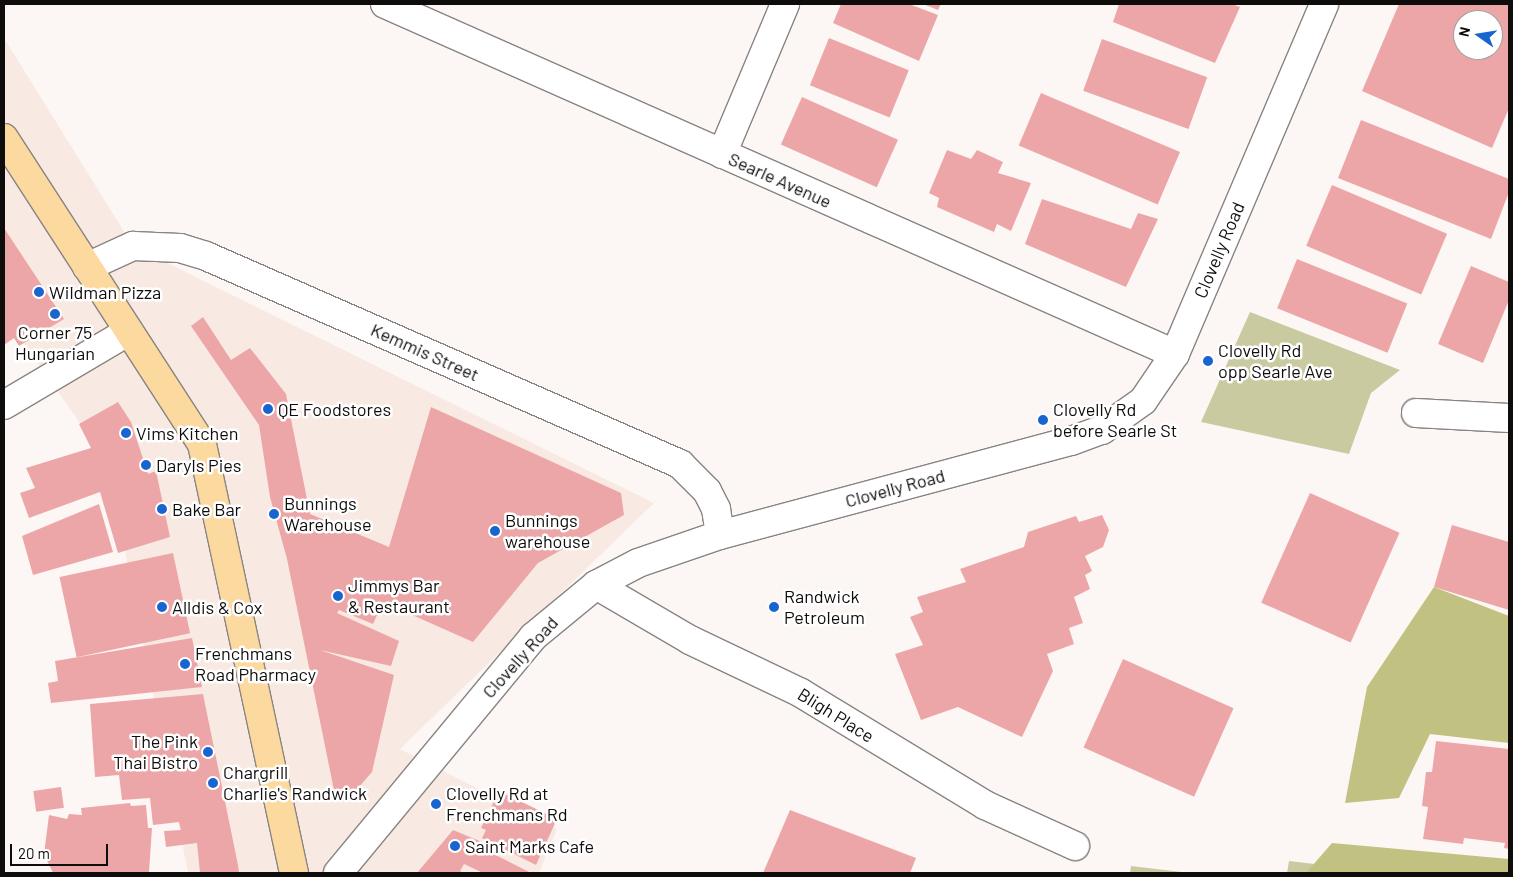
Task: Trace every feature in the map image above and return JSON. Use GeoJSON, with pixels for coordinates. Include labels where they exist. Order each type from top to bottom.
{"type":"FeatureCollection","features":[{"type":"Feature","properties":{"kind":"main road"},"geometry":{"type":"LineString","coordinates":[[4,138],[202,444],[294,873]]}},
{"type":"Feature","properties":{"kind":"street","name":"Searle Avenue"},"geometry":{"type":"LineString","coordinates":[[385,4],[1175,354]]}},
{"type":"Feature","properties":{"kind":"street"},"geometry":{"type":"LineString","coordinates":[[722,154],[785,4]]}},
{"type":"Feature","properties":{"kind":"street","name":"Clovelly Road"},"geometry":{"type":"LineString","coordinates":[[338,873],[533,637],[596,585],[638,563],[720,535],[1102,430],[1143,400],[1175,354],[1324,4]]}},
{"type":"Feature","properties":{"kind":"street","name":"Kemmis Street"},"geometry":{"type":"LineString","coordinates":[[87,267],[133,246],[180,248],[206,256],[680,464],[707,491],[716,509],[720,535]]}},
{"type":"Feature","properties":{"kind":"street"},"geometry":{"type":"LineString","coordinates":[[4,405],[129,332]]}},
{"type":"Feature","properties":{"kind":"street"},"geometry":{"type":"LineString","coordinates":[[1416,413],[1509,418]]}},
{"type":"Feature","properties":{"kind":"street","name":"Bligh Place"},"geometry":{"type":"LineString","coordinates":[[596,585],[690,640],[801,693],[985,805],[1075,846]]}},
{"type":"Feature","properties":{"kind":"shaded area"},"geometry":{"type":"Polygon","coordinates":[[[4,38],[133,246],[654,503],[400,749],[557,829],[539,873],[188,873],[108,463],[4,315],[4,38]]]}},
{"type":"Feature","properties":{"kind":"green space"},"geometry":{"type":"Polygon","coordinates":[[[1250,312],[1400,370],[1371,393],[1349,454],[1201,422],[1250,312]]]}},
{"type":"Feature","properties":{"kind":"green space"},"geometry":{"type":"Polygon","coordinates":[[[1434,587],[1509,616],[1509,743],[1430,734],[1399,798],[1345,803],[1367,687],[1434,587]]]}},
{"type":"Feature","properties":{"kind":"green space"},"geometry":{"type":"Polygon","coordinates":[[[1332,843],[1509,859],[1509,873],[1306,873],[1332,843]]]}},
{"type":"Feature","properties":{"kind":"green space"},"geometry":{"type":"Polygon","coordinates":[[[1289,861],[1391,873],[1287,873],[1289,861]]]}},
{"type":"Feature","properties":{"kind":"green space"},"geometry":{"type":"Polygon","coordinates":[[[1131,866],[1190,873],[1130,873],[1131,866]]]}},
{"type":"Feature","properties":{"kind":"building"},"geometry":{"type":"Polygon","coordinates":[[[841,4],[909,4],[938,15],[919,61],[833,23],[841,4]]]}},
{"type":"Feature","properties":{"kind":"building"},"geometry":{"type":"Polygon","coordinates":[[[923,4],[941,4],[938,10],[923,4]]]}},
{"type":"Feature","properties":{"kind":"building"},"geometry":{"type":"Polygon","coordinates":[[[1119,4],[1232,4],[1240,7],[1215,63],[1113,22],[1119,4]]]}},
{"type":"Feature","properties":{"kind":"building"},"geometry":{"type":"Polygon","coordinates":[[[1399,4],[1509,4],[1509,108],[1492,148],[1362,91],[1399,4]]]}},
{"type":"Feature","properties":{"kind":"building"},"geometry":{"type":"Polygon","coordinates":[[[829,38],[909,70],[890,118],[810,85],[829,38]]]}},
{"type":"Feature","properties":{"kind":"building"},"geometry":{"type":"Polygon","coordinates":[[[1102,39],[1207,77],[1188,129],[1083,91],[1102,39]]]}},
{"type":"Feature","properties":{"kind":"building"},"geometry":{"type":"Polygon","coordinates":[[[1041,93],[1180,152],[1158,204],[1019,145],[1041,93]]]}},
{"type":"Feature","properties":{"kind":"building"},"geometry":{"type":"Polygon","coordinates":[[[802,97],[898,140],[877,187],[781,145],[802,97]]]}},
{"type":"Feature","properties":{"kind":"building"},"geometry":{"type":"Polygon","coordinates":[[[1361,120],[1509,179],[1509,192],[1491,239],[1338,178],[1361,120]]]}},
{"type":"Feature","properties":{"kind":"building"},"geometry":{"type":"Polygon","coordinates":[[[947,150],[971,159],[977,150],[1003,162],[998,173],[1031,183],[1011,231],[997,224],[994,232],[937,207],[939,198],[929,193],[947,150]]]}},
{"type":"Feature","properties":{"kind":"building"},"geometry":{"type":"Polygon","coordinates":[[[1332,185],[1447,234],[1421,295],[1306,246],[1332,185]]]}},
{"type":"Feature","properties":{"kind":"building"},"geometry":{"type":"Polygon","coordinates":[[[1042,199],[1131,229],[1138,213],[1158,219],[1126,287],[1025,244],[1042,199]]]}},
{"type":"Feature","properties":{"kind":"building"},"geometry":{"type":"Polygon","coordinates":[[[4,228],[64,319],[19,346],[14,338],[4,345],[4,228]]]}},
{"type":"Feature","properties":{"kind":"building"},"geometry":{"type":"Polygon","coordinates":[[[1297,259],[1407,304],[1387,353],[1277,308],[1297,259]]]}},
{"type":"Feature","properties":{"kind":"building"},"geometry":{"type":"Polygon","coordinates":[[[1471,266],[1509,282],[1509,300],[1483,363],[1438,344],[1471,266]]]}},
{"type":"Feature","properties":{"kind":"building","name":"Bunnings warehouse"},"geometry":{"type":"Polygon","coordinates":[[[203,317],[231,360],[250,348],[286,394],[310,514],[389,547],[431,407],[621,493],[624,515],[538,563],[473,642],[383,602],[373,624],[339,610],[337,613],[399,641],[391,666],[320,650],[394,675],[372,772],[346,802],[336,800],[287,559],[270,497],[259,425],[191,326],[203,317]]]}},
{"type":"Feature","properties":{"kind":"building"},"geometry":{"type":"Polygon","coordinates":[[[118,402],[131,422],[148,474],[156,471],[170,537],[118,553],[100,492],[29,518],[20,493],[35,488],[26,468],[91,448],[79,424],[118,402]]]}},
{"type":"Feature","properties":{"kind":"building"},"geometry":{"type":"Polygon","coordinates":[[[1310,493],[1400,533],[1351,642],[1261,603],[1310,493]]]}},
{"type":"Feature","properties":{"kind":"building"},"geometry":{"type":"Polygon","coordinates":[[[99,504],[113,552],[33,575],[22,536],[99,504]]]}},
{"type":"Feature","properties":{"kind":"building"},"geometry":{"type":"Polygon","coordinates":[[[1102,515],[1109,530],[1103,547],[1085,556],[1092,571],[1085,575],[1090,589],[1074,597],[1083,623],[1069,628],[1074,644],[1047,654],[1053,671],[1022,737],[958,707],[921,720],[895,654],[923,645],[910,617],[923,612],[917,597],[966,582],[960,569],[1024,547],[1028,532],[1076,516],[1079,522],[1102,515]]]}},
{"type":"Feature","properties":{"kind":"building"},"geometry":{"type":"Polygon","coordinates":[[[1452,525],[1509,542],[1509,610],[1434,587],[1452,525]]]}},
{"type":"Feature","properties":{"kind":"building"},"geometry":{"type":"Polygon","coordinates":[[[173,553],[190,633],[77,657],[60,577],[173,553]]]}},
{"type":"Feature","properties":{"kind":"building"},"geometry":{"type":"Polygon","coordinates":[[[192,638],[202,687],[51,703],[48,683],[58,681],[55,661],[192,638]]]}},
{"type":"Feature","properties":{"kind":"building"},"geometry":{"type":"Polygon","coordinates":[[[1123,659],[1234,708],[1194,797],[1084,748],[1123,659]]]}},
{"type":"Feature","properties":{"kind":"building"},"geometry":{"type":"Polygon","coordinates":[[[203,694],[239,873],[200,873],[197,843],[166,847],[164,831],[181,830],[179,822],[153,825],[150,798],[122,800],[119,775],[95,777],[90,704],[203,694]]]}},
{"type":"Feature","properties":{"kind":"building"},"geometry":{"type":"Polygon","coordinates":[[[1436,741],[1509,749],[1509,849],[1504,848],[1505,843],[1464,838],[1463,844],[1423,839],[1428,807],[1422,806],[1426,772],[1432,772],[1436,741]]]}},
{"type":"Feature","properties":{"kind":"building"},"geometry":{"type":"Polygon","coordinates":[[[61,787],[64,808],[36,812],[33,791],[61,787]]]}},
{"type":"Feature","properties":{"kind":"building"},"geometry":{"type":"Polygon","coordinates":[[[499,791],[557,819],[536,865],[482,838],[486,830],[481,828],[499,791]]]}},
{"type":"Feature","properties":{"kind":"building"},"geometry":{"type":"Polygon","coordinates":[[[130,803],[131,806],[146,805],[148,828],[152,828],[149,872],[53,873],[44,854],[49,815],[67,819],[69,814],[82,815],[81,808],[130,803]]]}},
{"type":"Feature","properties":{"kind":"building"},"geometry":{"type":"Polygon","coordinates":[[[790,810],[916,858],[910,873],[763,873],[790,810]]]}},
{"type":"Feature","properties":{"kind":"building"},"geometry":{"type":"Polygon","coordinates":[[[453,830],[482,842],[480,847],[531,873],[483,873],[464,864],[460,871],[464,873],[417,873],[453,830]]]}},
{"type":"Feature","properties":{"kind":"place","name":"Wildman Pizza"},"geometry":{"type":"Point","coordinates":[39,292]}},
{"type":"Feature","properties":{"kind":"place","name":"Corner 75 Hungarian"},"geometry":{"type":"Point","coordinates":[55,314]}},
{"type":"Feature","properties":{"kind":"place","name":"Clovelly Rd opp Searle Ave"},"geometry":{"type":"Point","coordinates":[1208,361]}},
{"type":"Feature","properties":{"kind":"place","name":"QE Foodstores"},"geometry":{"type":"Point","coordinates":[268,409]}},
{"type":"Feature","properties":{"kind":"place","name":"Clovelly Rd before Searle St"},"geometry":{"type":"Point","coordinates":[1043,420]}},
{"type":"Feature","properties":{"kind":"place","name":"Vims Kitchen"},"geometry":{"type":"Point","coordinates":[126,433]}},
{"type":"Feature","properties":{"kind":"place","name":"Daryls Pies"},"geometry":{"type":"Point","coordinates":[146,465]}},
{"type":"Feature","properties":{"kind":"place","name":"Bake Bar"},"geometry":{"type":"Point","coordinates":[162,509]}},
{"type":"Feature","properties":{"kind":"place","name":"Bunnings Warehouse"},"geometry":{"type":"Point","coordinates":[274,514]}},
{"type":"Feature","properties":{"kind":"place","name":"Bunnings warehouse"},"geometry":{"type":"Point","coordinates":[495,531]}},
{"type":"Feature","properties":{"kind":"place","name":"Jimmys Bar & Restaurant"},"geometry":{"type":"Point","coordinates":[338,596]}},
{"type":"Feature","properties":{"kind":"place","name":"Alldis & Cox"},"geometry":{"type":"Point","coordinates":[162,607]}},
{"type":"Feature","properties":{"kind":"place","name":"Randwick Petroleum"},"geometry":{"type":"Point","coordinates":[774,607]}},
{"type":"Feature","properties":{"kind":"place","name":"Frenchmans Road Pharmacy"},"geometry":{"type":"Point","coordinates":[185,664]}},
{"type":"Feature","properties":{"kind":"place","name":"The Pink Thai Bistro"},"geometry":{"type":"Point","coordinates":[208,752]}},
{"type":"Feature","properties":{"kind":"place","name":"Chargrill Charlie's Randwick"},"geometry":{"type":"Point","coordinates":[213,783]}},
{"type":"Feature","properties":{"kind":"place","name":"Clovelly Rd at Frenchmans Rd"},"geometry":{"type":"Point","coordinates":[436,804]}},
{"type":"Feature","properties":{"kind":"place","name":"Saint Marks Cafe"},"geometry":{"type":"Point","coordinates":[455,846]}}]}
